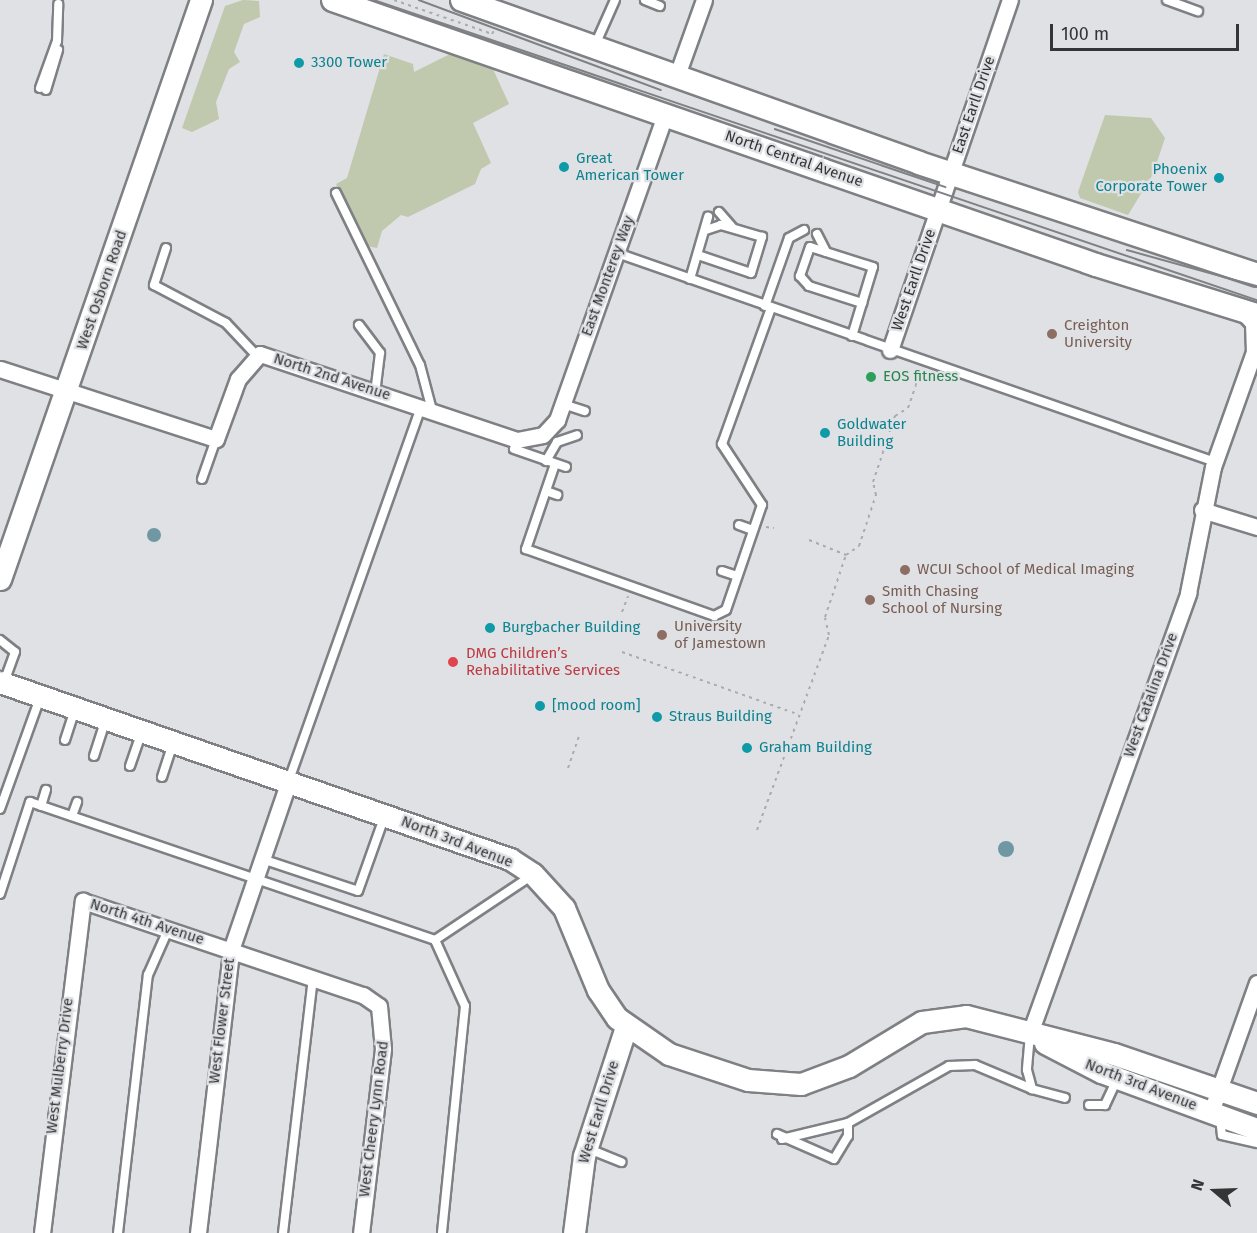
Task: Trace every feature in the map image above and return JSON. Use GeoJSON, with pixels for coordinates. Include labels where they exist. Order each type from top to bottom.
{"type":"FeatureCollection","features":[{"type":"Feature","properties":{"kind":"main road","name":"North Central Avenue"},"geometry":{"type":"LineString","coordinates":[[333,0],[666,113],[938,209],[1195,295],[1217,292],[1251,309]]}},
{"type":"Feature","properties":{"kind":"main road"},"geometry":{"type":"LineString","coordinates":[[481,8],[590,49],[1257,275]]}},
{"type":"Feature","properties":{"kind":"street","name":"West Osborn Road"},"geometry":{"type":"LineString","coordinates":[[0,579],[201,0]]}},
{"type":"Feature","properties":{"kind":"street"},"geometry":{"type":"LineString","coordinates":[[676,78],[704,0]]}},
{"type":"Feature","properties":{"kind":"street","name":"East Earll Drive"},"geometry":{"type":"LineString","coordinates":[[938,209],[1010,0]]}},
{"type":"Feature","properties":{"kind":"street","name":"East Monterey Way"},"geometry":{"type":"LineString","coordinates":[[517,440],[543,435],[563,404],[666,113]]}},
{"type":"Feature","properties":{"kind":"street","name":"West Earll Drive"},"geometry":{"type":"LineString","coordinates":[[890,350],[938,209]]}},
{"type":"Feature","properties":{"kind":"street","name":"West Catalina Drive"},"geometry":{"type":"LineString","coordinates":[[1030,1033],[1188,593],[1202,510],[1215,462],[1256,351],[1251,309]]}},
{"type":"Feature","properties":{"kind":"street","name":"North 2nd Avenue"},"geometry":{"type":"LineString","coordinates":[[216,439],[238,379],[257,356],[375,391],[517,440]]}},
{"type":"Feature","properties":{"kind":"street"},"geometry":{"type":"LineString","coordinates":[[0,369],[216,439]]}},
{"type":"Feature","properties":{"kind":"street"},"geometry":{"type":"LineString","coordinates":[[1202,510],[1257,527]]}},
{"type":"Feature","properties":{"kind":"street","name":"North 3rd Avenue"},"geometry":{"type":"LineString","coordinates":[[2,683],[496,853],[533,874],[564,908],[598,990],[626,1027],[669,1054],[748,1080],[786,1086],[825,1076],[895,1034],[944,1017],[992,1021],[1220,1089],[1257,1103]]}},
{"type":"Feature","properties":{"kind":"street","name":"West Flower Street"},"geometry":{"type":"LineString","coordinates":[[198,1233],[231,950],[289,781]]}},
{"type":"Feature","properties":{"kind":"street","name":"North 4th Avenue"},"geometry":{"type":"LineString","coordinates":[[83,901],[313,978],[379,1006]]}},
{"type":"Feature","properties":{"kind":"street","name":"West Mulberry Drive"},"geometry":{"type":"LineString","coordinates":[[42,1233],[83,901]]}},
{"type":"Feature","properties":{"kind":"street"},"geometry":{"type":"LineString","coordinates":[[1216,1114],[1220,1089],[1257,983]]}},
{"type":"Feature","properties":{"kind":"street","name":"West Cheery Lynn Road"},"geometry":{"type":"LineString","coordinates":[[361,1233],[383,1049],[379,1006]]}},
{"type":"Feature","properties":{"kind":"street","name":"West Earll Drive"},"geometry":{"type":"LineString","coordinates":[[574,1233],[586,1148],[626,1027]]}},
{"type":"Feature","properties":{"kind":"street","name":"North 3rd Avenue"},"geometry":{"type":"LineString","coordinates":[[1030,1033],[1117,1078],[1257,1128]]}},
{"type":"Feature","properties":{"kind":"lane"},"geometry":{"type":"LineString","coordinates":[[590,49],[601,40],[615,0]]}},
{"type":"Feature","properties":{"kind":"lane"},"geometry":{"type":"LineString","coordinates":[[645,0],[660,6]]}},
{"type":"Feature","properties":{"kind":"lane"},"geometry":{"type":"LineString","coordinates":[[1167,0],[1198,11]]}},
{"type":"Feature","properties":{"kind":"lane"},"geometry":{"type":"LineString","coordinates":[[43,89],[58,34],[58,4]]}},
{"type":"Feature","properties":{"kind":"lane"},"geometry":{"type":"LineString","coordinates":[[289,781],[426,409],[420,365],[336,193]]}},
{"type":"Feature","properties":{"kind":"lane"},"geometry":{"type":"LineString","coordinates":[[718,212],[732,227]]}},
{"type":"Feature","properties":{"kind":"lane"},"geometry":{"type":"LineString","coordinates":[[690,279],[708,217]]}},
{"type":"Feature","properties":{"kind":"lane"},"geometry":{"type":"LineString","coordinates":[[698,255],[751,273],[762,237],[732,227],[706,230]]}},
{"type":"Feature","properties":{"kind":"lane"},"geometry":{"type":"LineString","coordinates":[[577,435],[557,441],[550,462],[546,491],[526,549],[714,616],[726,610],[762,505],[722,444],[789,238],[804,230]]}},
{"type":"Feature","properties":{"kind":"lane"},"geometry":{"type":"LineString","coordinates":[[817,234],[826,252]]}},
{"type":"Feature","properties":{"kind":"lane"},"geometry":{"type":"LineString","coordinates":[[852,336],[873,267],[810,247],[800,276],[809,286],[862,303]]}},
{"type":"Feature","properties":{"kind":"lane"},"geometry":{"type":"LineString","coordinates":[[166,248],[154,285],[226,323],[257,356]]}},
{"type":"Feature","properties":{"kind":"lane"},"geometry":{"type":"LineString","coordinates":[[616,253],[1215,462]]}},
{"type":"Feature","properties":{"kind":"lane"},"geometry":{"type":"LineString","coordinates":[[359,325],[380,352],[375,391]]}},
{"type":"Feature","properties":{"kind":"lane"},"geometry":{"type":"LineString","coordinates":[[563,404],[585,411]]}},
{"type":"Feature","properties":{"kind":"lane"},"geometry":{"type":"LineString","coordinates":[[202,479],[216,439]]}},
{"type":"Feature","properties":{"kind":"lane"},"geometry":{"type":"LineString","coordinates":[[517,440],[514,449],[566,467]]}},
{"type":"Feature","properties":{"kind":"lane"},"geometry":{"type":"LineString","coordinates":[[546,491],[557,495]]}},
{"type":"Feature","properties":{"kind":"lane"},"geometry":{"type":"LineString","coordinates":[[739,525],[753,530]]}},
{"type":"Feature","properties":{"kind":"lane"},"geometry":{"type":"LineString","coordinates":[[722,571],[737,576]]}},
{"type":"Feature","properties":{"kind":"lane"},"geometry":{"type":"LineString","coordinates":[[0,640],[15,652],[2,683]]}},
{"type":"Feature","properties":{"kind":"lane"},"geometry":{"type":"LineString","coordinates":[[0,809],[41,696]]}},
{"type":"Feature","properties":{"kind":"lane"},"geometry":{"type":"LineString","coordinates":[[65,740],[75,708]]}},
{"type":"Feature","properties":{"kind":"lane"},"geometry":{"type":"LineString","coordinates":[[93,756],[107,719]]}},
{"type":"Feature","properties":{"kind":"lane"},"geometry":{"type":"LineString","coordinates":[[130,766],[142,731]]}},
{"type":"Feature","properties":{"kind":"lane"},"geometry":{"type":"LineString","coordinates":[[162,777],[174,742]]}},
{"type":"Feature","properties":{"kind":"lane"},"geometry":{"type":"LineString","coordinates":[[41,806],[46,790]]}},
{"type":"Feature","properties":{"kind":"lane"},"geometry":{"type":"LineString","coordinates":[[0,894],[30,802],[114,827],[255,879],[435,940],[465,1005],[442,1233]]}},
{"type":"Feature","properties":{"kind":"lane"},"geometry":{"type":"LineString","coordinates":[[72,816],[77,802]]}},
{"type":"Feature","properties":{"kind":"lane"},"geometry":{"type":"LineString","coordinates":[[262,859],[358,891],[385,815]]}},
{"type":"Feature","properties":{"kind":"lane"},"geometry":{"type":"LineString","coordinates":[[435,940],[533,874]]}},
{"type":"Feature","properties":{"kind":"lane"},"geometry":{"type":"LineString","coordinates":[[118,1233],[148,975],[168,930]]}},
{"type":"Feature","properties":{"kind":"lane"},"geometry":{"type":"LineString","coordinates":[[283,1233],[313,978]]}},
{"type":"Feature","properties":{"kind":"lane"},"geometry":{"type":"LineString","coordinates":[[1030,1033],[1027,1070],[1032,1089]]}},
{"type":"Feature","properties":{"kind":"lane"},"geometry":{"type":"LineString","coordinates":[[848,1123],[848,1136],[834,1159],[780,1137],[848,1123],[949,1066],[975,1065],[1032,1089],[1065,1098]]}},
{"type":"Feature","properties":{"kind":"lane"},"geometry":{"type":"LineString","coordinates":[[1089,1105],[1105,1106],[1117,1078]]}},
{"type":"Feature","properties":{"kind":"lane"},"geometry":{"type":"LineString","coordinates":[[1216,1114],[1222,1135],[1257,1143]]}},
{"type":"Feature","properties":{"kind":"lane"},"geometry":{"type":"LineString","coordinates":[[586,1148],[621,1162]]}},
{"type":"Feature","properties":{"kind":"path"},"geometry":{"type":"LineString","coordinates":[[394,0],[492,34],[481,8]]}},
{"type":"Feature","properties":{"kind":"path"},"geometry":{"type":"LineString","coordinates":[[757,830],[828,635],[825,617],[846,555],[859,546],[876,495],[873,482],[895,416],[908,408],[915,371]]}},
{"type":"Feature","properties":{"kind":"path"},"geometry":{"type":"LineString","coordinates":[[766,527],[774,528]]}},
{"type":"Feature","properties":{"kind":"path"},"geometry":{"type":"LineString","coordinates":[[809,540],[846,555]]}},
{"type":"Feature","properties":{"kind":"path"},"geometry":{"type":"LineString","coordinates":[[622,612],[628,596],[633,597]]}},
{"type":"Feature","properties":{"kind":"path"},"geometry":{"type":"LineString","coordinates":[[622,652],[798,714]]}},
{"type":"Feature","properties":{"kind":"path"},"geometry":{"type":"LineString","coordinates":[[568,768],[580,734]]}},
{"type":"Feature","properties":{"kind":"green space"},"geometry":{"type":"Polygon","coordinates":[[[243,0],[259,1],[260,17],[244,24],[234,52],[240,62],[229,69],[216,102],[219,119],[192,132],[182,128],[225,6],[243,0]]]}},
{"type":"Feature","properties":{"kind":"green space"},"geometry":{"type":"Polygon","coordinates":[[[452,53],[492,67],[509,104],[473,123],[491,163],[481,169],[475,184],[408,217],[401,215],[382,231],[377,248],[367,246],[336,184],[347,178],[384,54],[413,64],[414,72],[452,53]]]}},
{"type":"Feature","properties":{"kind":"green space"},"geometry":{"type":"Polygon","coordinates":[[[1105,115],[1151,118],[1165,138],[1153,174],[1128,215],[1080,198],[1078,192],[1105,115]]]}},
{"type":"Feature","properties":{"kind":"water"},"geometry":{"type":"Polygon","coordinates":[[[151,528],[157,528],[161,535],[157,542],[151,542],[147,538],[147,532],[151,528]]]}},
{"type":"Feature","properties":{"kind":"water"},"geometry":{"type":"Polygon","coordinates":[[[1006,841],[1014,849],[1006,857],[998,849],[1006,841]]]}},
{"type":"Feature","properties":{"kind":"tram line"},"geometry":{"type":"LineString","coordinates":[[374,0],[1257,300]]}},
{"type":"Feature","properties":{"kind":"tram line"},"geometry":{"type":"LineString","coordinates":[[419,0],[661,90]]}},
{"type":"Feature","properties":{"kind":"tram line"},"geometry":{"type":"LineString","coordinates":[[775,129],[945,187]]}},
{"type":"Feature","properties":{"kind":"tram line"},"geometry":{"type":"LineString","coordinates":[[1127,250],[1257,286]]}},
{"type":"Feature","properties":{"kind":"place","name":"3300 Tower"},"geometry":{"type":"Point","coordinates":[299,63]}},
{"type":"Feature","properties":{"kind":"place","name":"Great American Tower"},"geometry":{"type":"Point","coordinates":[564,167]}},
{"type":"Feature","properties":{"kind":"place","name":"Phoenix Corporate Tower"},"geometry":{"type":"Point","coordinates":[1219,178]}},
{"type":"Feature","properties":{"kind":"place","name":"Creighton University"},"geometry":{"type":"Point","coordinates":[1052,334]}},
{"type":"Feature","properties":{"kind":"place","name":"EOS fitness"},"geometry":{"type":"Point","coordinates":[871,377]}},
{"type":"Feature","properties":{"kind":"place","name":"Goldwater Building"},"geometry":{"type":"Point","coordinates":[825,433]}},
{"type":"Feature","properties":{"kind":"place","name":"WCUI School of Medical Imaging"},"geometry":{"type":"Point","coordinates":[905,570]}},
{"type":"Feature","properties":{"kind":"place","name":"Smith Chasing School of Nursing"},"geometry":{"type":"Point","coordinates":[870,600]}},
{"type":"Feature","properties":{"kind":"place","name":"Burgbacher Building"},"geometry":{"type":"Point","coordinates":[490,628]}},
{"type":"Feature","properties":{"kind":"place","name":"University of Jamestown"},"geometry":{"type":"Point","coordinates":[662,635]}},
{"type":"Feature","properties":{"kind":"place","name":"DMG Children’s Rehabilitative Services"},"geometry":{"type":"Point","coordinates":[453,662]}},
{"type":"Feature","properties":{"kind":"place","name":"[mood room]"},"geometry":{"type":"Point","coordinates":[540,706]}},
{"type":"Feature","properties":{"kind":"place","name":"Straus Building"},"geometry":{"type":"Point","coordinates":[657,717]}},
{"type":"Feature","properties":{"kind":"place","name":"Graham Building"},"geometry":{"type":"Point","coordinates":[747,748]}}]}
